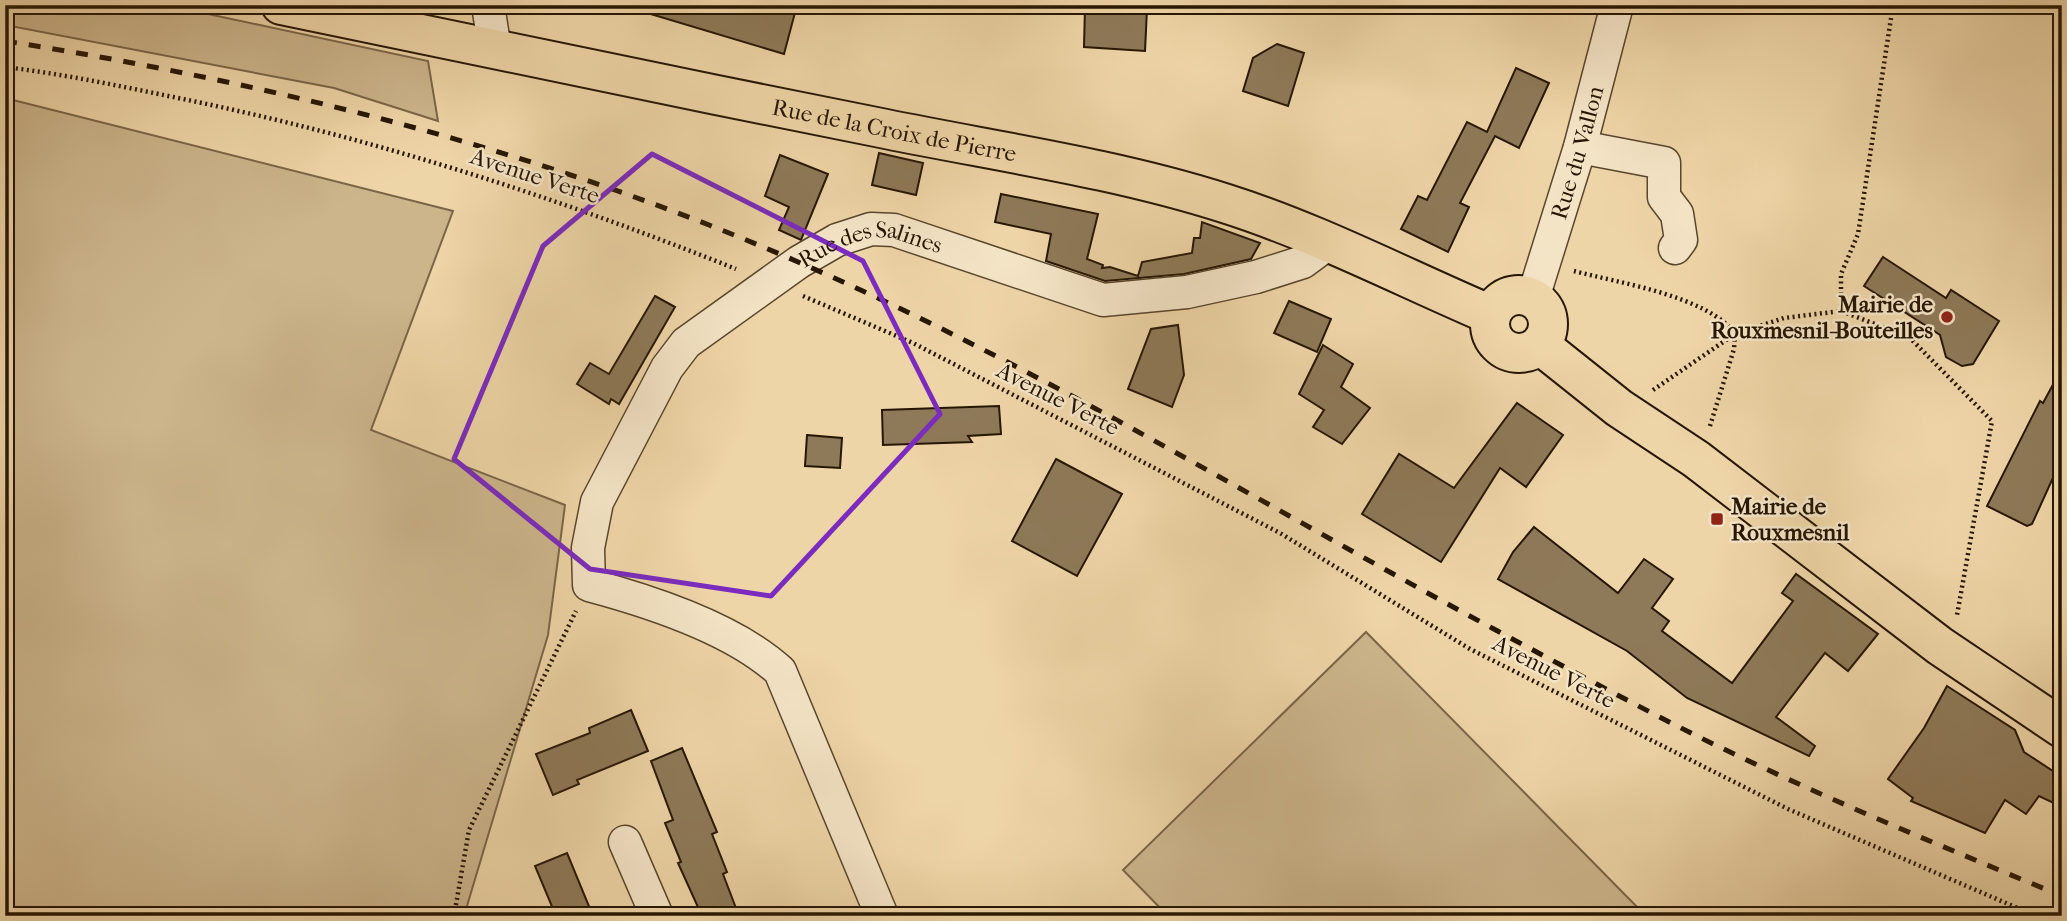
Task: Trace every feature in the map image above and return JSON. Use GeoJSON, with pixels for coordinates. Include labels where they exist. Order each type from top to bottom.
{"type":"FeatureCollection","features":[{"type":"Feature","properties":{"kind":"main road","name":"Rue de la Croix de Pierre"},"geometry":{"type":"LineString","coordinates":[[281,5],[1081,166],[1225,203],[1329,242],[1491,315]]}},
{"type":"Feature","properties":{"kind":"main road"},"geometry":{"type":"LineString","coordinates":[[1540,280],[1548,320],[1545,337],[1540,345],[1522,353],[1503,349],[1491,334],[1491,315],[1504,298],[1523,294],[1540,280]]}},
{"type":"Feature","properties":{"kind":"main road"},"geometry":{"type":"LineString","coordinates":[[1540,345],[1637,419],[1696,459],[1940,646],[2062,728]]}},
{"type":"Feature","properties":{"kind":"street"},"geometry":{"type":"LineString","coordinates":[[488,5],[495,50]]}},
{"type":"Feature","properties":{"kind":"street","name":"Rue du Vallon"},"geometry":{"type":"LineString","coordinates":[[1540,280],[1580,147],[1617,5]]}},
{"type":"Feature","properties":{"kind":"street"},"geometry":{"type":"LineString","coordinates":[[1580,147],[1664,163],[1664,197],[1677,214],[1681,240],[1675,248]]}},
{"type":"Feature","properties":{"kind":"street","name":"Rue des Salines"},"geometry":{"type":"LineString","coordinates":[[589,585],[588,548],[597,502],[667,368],[685,343],[836,240],[855,232],[881,228],[1103,300],[1187,292],[1256,277],[1303,262],[1329,242]]}},
{"type":"Feature","properties":{"kind":"street"},"geometry":{"type":"LineString","coordinates":[[589,585],[641,599],[757,650],[780,671],[882,916]]}},
{"type":"Feature","properties":{"kind":"street"},"geometry":{"type":"LineString","coordinates":[[625,842],[657,916]]}},
{"type":"Feature","properties":{"kind":"path"},"geometry":{"type":"LineString","coordinates":[[1841,311],[1841,274],[1858,234],[1893,5]]}},
{"type":"Feature","properties":{"kind":"path","name":"Avenue Verte"},"geometry":{"type":"LineString","coordinates":[[5,67],[57,73],[353,138],[480,175],[587,211],[913,342],[1280,533],[1469,649],[1788,809],[2036,916]]}},
{"type":"Feature","properties":{"kind":"path"},"geometry":{"type":"LineString","coordinates":[[1540,280],[1693,304],[1726,322],[1735,334],[1734,349],[1710,428],[1696,459]]}},
{"type":"Feature","properties":{"kind":"path"},"geometry":{"type":"LineString","coordinates":[[1637,419],[1644,395],[1735,334],[1784,318],[1841,311],[1909,337],[1992,421],[1954,630],[1940,646]]}},
{"type":"Feature","properties":{"kind":"path"},"geometry":{"type":"LineString","coordinates":[[454,916],[469,830],[589,585]]}},
{"type":"Feature","properties":{"kind":"highlighted area"},"geometry":{"type":"Polygon","coordinates":[[[652,154],[863,261],[940,414],[771,596],[590,569],[454,459],[543,246],[652,154]]]}},
{"type":"Feature","properties":{"kind":"shaded area"},"geometry":{"type":"Polygon","coordinates":[[[5,5],[166,5],[428,61],[438,121],[334,88],[5,25],[5,5]]]}},
{"type":"Feature","properties":{"kind":"shaded area"},"geometry":{"type":"Polygon","coordinates":[[[5,98],[453,211],[371,430],[565,505],[548,635],[464,916],[5,916],[5,98]]]}},
{"type":"Feature","properties":{"kind":"shaded area"},"geometry":{"type":"Polygon","coordinates":[[[1366,632],[1646,916],[1168,916],[1123,870],[1366,632]]]}},
{"type":"Feature","properties":{"kind":"building"},"geometry":{"type":"Polygon","coordinates":[[[645,5],[797,5],[784,54],[644,12],[645,5]]]}},
{"type":"Feature","properties":{"kind":"building"},"geometry":{"type":"Polygon","coordinates":[[[1085,6],[1147,9],[1145,51],[1084,47],[1085,6]]]}},
{"type":"Feature","properties":{"kind":"building"},"geometry":{"type":"Polygon","coordinates":[[[1277,44],[1304,53],[1288,106],[1243,91],[1253,58],[1277,44]]]}},
{"type":"Feature","properties":{"kind":"building"},"geometry":{"type":"Polygon","coordinates":[[[1516,68],[1549,83],[1519,148],[1495,136],[1460,203],[1469,207],[1448,252],[1401,229],[1418,196],[1427,200],[1467,122],[1487,132],[1516,68]]]}},
{"type":"Feature","properties":{"kind":"building"},"geometry":{"type":"Polygon","coordinates":[[[879,153],[923,163],[916,195],[872,185],[879,153]]]}},
{"type":"Feature","properties":{"kind":"building"},"geometry":{"type":"Polygon","coordinates":[[[780,155],[828,174],[801,240],[779,230],[789,207],[765,196],[780,155]]]}},
{"type":"Feature","properties":{"kind":"building"},"geometry":{"type":"Polygon","coordinates":[[[1001,194],[1098,214],[1087,259],[1103,265],[1102,268],[1110,267],[1138,276],[1142,262],[1192,253],[1194,238],[1200,238],[1202,222],[1260,243],[1251,259],[1184,274],[1105,281],[1046,261],[1051,234],[995,222],[1001,194]]]}},
{"type":"Feature","properties":{"kind":"building"},"geometry":{"type":"Polygon","coordinates":[[[1883,257],[1946,298],[1951,290],[1999,321],[1973,364],[1962,366],[1946,357],[1940,335],[1864,286],[1883,257]]]}},
{"type":"Feature","properties":{"kind":"building"},"geometry":{"type":"Polygon","coordinates":[[[655,296],[675,307],[619,404],[611,399],[609,404],[577,384],[590,363],[609,374],[655,296]]]}},
{"type":"Feature","properties":{"kind":"building"},"geometry":{"type":"Polygon","coordinates":[[[1289,301],[1331,319],[1317,352],[1274,333],[1289,301]]]}},
{"type":"Feature","properties":{"kind":"building"},"geometry":{"type":"Polygon","coordinates":[[[1178,325],[1184,375],[1172,407],[1128,389],[1151,329],[1178,325]]]}},
{"type":"Feature","properties":{"kind":"building"},"geometry":{"type":"Polygon","coordinates":[[[1323,345],[1353,364],[1341,387],[1370,408],[1342,444],[1313,427],[1324,410],[1299,394],[1323,345]]]}},
{"type":"Feature","properties":{"kind":"building"},"geometry":{"type":"Polygon","coordinates":[[[2062,368],[2062,458],[2032,524],[2027,526],[1987,506],[2040,401],[2043,403],[2062,368]]]}},
{"type":"Feature","properties":{"kind":"building"},"geometry":{"type":"Polygon","coordinates":[[[1517,403],[1563,435],[1526,487],[1500,468],[1441,562],[1362,514],[1399,454],[1454,488],[1517,403]]]}},
{"type":"Feature","properties":{"kind":"building"},"geometry":{"type":"Polygon","coordinates":[[[999,406],[1001,434],[968,436],[972,442],[883,445],[882,410],[999,406]]]}},
{"type":"Feature","properties":{"kind":"building"},"geometry":{"type":"Polygon","coordinates":[[[807,435],[842,438],[840,468],[805,466],[807,435]]]}},
{"type":"Feature","properties":{"kind":"building"},"geometry":{"type":"Polygon","coordinates":[[[1056,459],[1122,494],[1077,576],[1012,541],[1056,459]]]}},
{"type":"Feature","properties":{"kind":"building"},"geometry":{"type":"Polygon","coordinates":[[[1534,527],[1618,593],[1644,559],[1673,579],[1652,608],[1669,621],[1662,631],[1732,683],[1793,601],[1782,593],[1796,574],[1878,634],[1848,671],[1825,653],[1776,717],[1815,746],[1809,756],[1687,698],[1627,651],[1498,579],[1513,552],[1534,527]]]}},
{"type":"Feature","properties":{"kind":"building"},"geometry":{"type":"Polygon","coordinates":[[[1947,686],[2015,730],[2024,752],[2062,777],[2062,807],[2039,796],[2026,814],[2005,800],[1985,833],[1911,801],[1913,798],[1888,779],[1924,728],[1947,686]]]}},
{"type":"Feature","properties":{"kind":"building"},"geometry":{"type":"Polygon","coordinates":[[[631,710],[648,751],[577,780],[579,784],[553,795],[536,754],[590,733],[589,728],[631,710]]]}},
{"type":"Feature","properties":{"kind":"building"},"geometry":{"type":"Polygon","coordinates":[[[682,748],[717,832],[712,834],[727,872],[723,874],[739,916],[702,916],[678,863],[681,862],[665,823],[673,820],[651,761],[682,748]]]}},
{"type":"Feature","properties":{"kind":"building"},"geometry":{"type":"Polygon","coordinates":[[[567,853],[593,916],[556,916],[535,866],[567,853]]]}},
{"type":"Feature","properties":{"kind":"railway"},"geometry":{"type":"LineString","coordinates":[[5,41],[210,78],[412,127],[512,156],[709,225],[805,265],[981,348],[1152,439],[1492,628],[1701,738],[1835,800],[2062,896]]}},
{"type":"Feature","properties":{"kind":"place","name":"Mairie de Rouxmesnil-Bouteilles"},"geometry":{"type":"Point","coordinates":[1947,317]}},
{"type":"Feature","properties":{"kind":"place","name":"Mairie de Rouxmesnil"},"geometry":{"type":"Point","coordinates":[1717,519]}}]}
